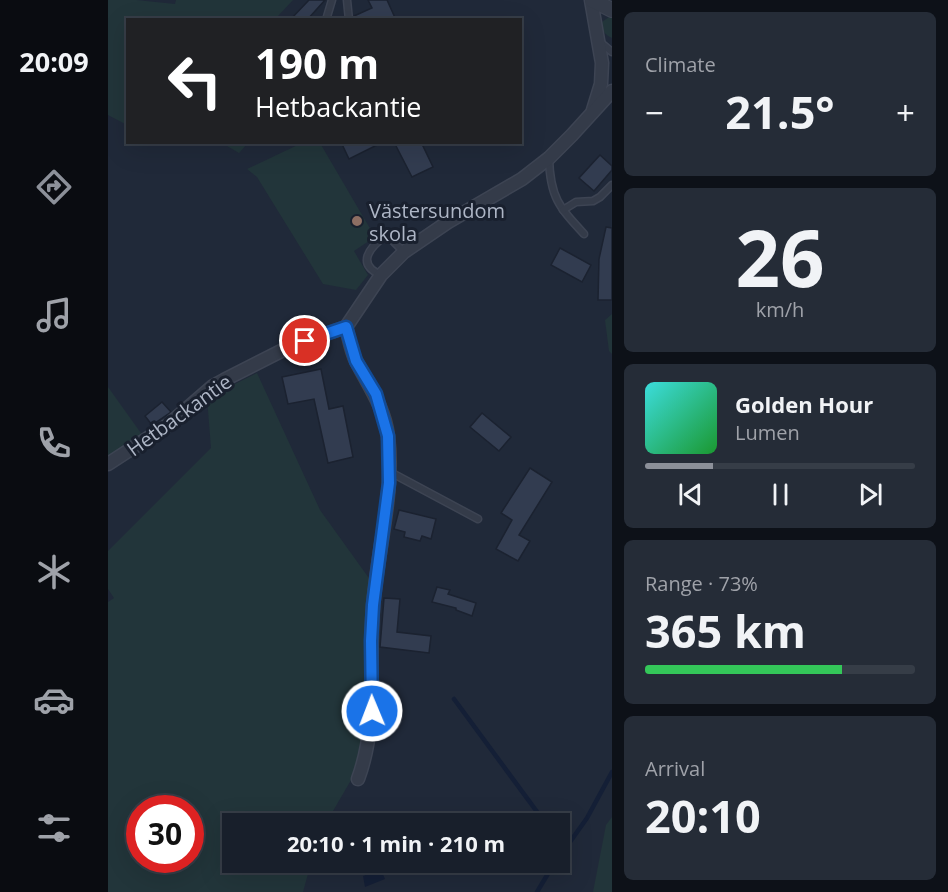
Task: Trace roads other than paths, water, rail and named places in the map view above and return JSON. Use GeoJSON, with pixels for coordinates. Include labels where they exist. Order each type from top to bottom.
{"type":"FeatureCollection","features":[{"type":"Feature","properties":{"kind":"street"},"geometry":{"type":"LineString","coordinates":[[591,0],[612,10]]}},
{"type":"Feature","properties":{"kind":"street"},"geometry":{"type":"LineString","coordinates":[[591,0],[600,42],[601,84],[591,114]]}},
{"type":"Feature","properties":{"kind":"street"},"geometry":{"type":"LineString","coordinates":[[358,779],[369,742],[372,711],[373,605],[383,539],[389,472],[388,436],[385,421],[376,394],[356,361],[346,327],[381,275],[404,252],[448,222],[522,179],[549,158],[612,91]]}},
{"type":"Feature","properties":{"kind":"street","name":"Hetbackantie"},"geometry":{"type":"LineString","coordinates":[[108,464],[168,425],[213,386],[291,346],[346,327]]}},
{"type":"Feature","properties":{"kind":"lane"},"geometry":{"type":"LineString","coordinates":[[327,18],[332,0]]}},
{"type":"Feature","properties":{"kind":"lane"},"geometry":{"type":"LineString","coordinates":[[347,0],[350,18]]}},
{"type":"Feature","properties":{"kind":"lane"},"geometry":{"type":"LineString","coordinates":[[600,42],[612,52]]}},
{"type":"Feature","properties":{"kind":"lane"},"geometry":{"type":"LineString","coordinates":[[549,158],[549,180],[554,196],[584,234]]}},
{"type":"Feature","properties":{"kind":"lane"},"geometry":{"type":"LineString","coordinates":[[563,210],[576,202],[593,201],[612,185]]}},
{"type":"Feature","properties":{"kind":"lane"},"geometry":{"type":"LineString","coordinates":[[381,275],[369,267],[366,261],[367,256],[380,240],[385,236],[389,237],[404,252]]}},
{"type":"Feature","properties":{"kind":"lane"},"geometry":{"type":"LineString","coordinates":[[389,472],[478,519]]}},
{"type":"Feature","properties":{"kind":"water"},"geometry":{"type":"Polygon","coordinates":[[[382,873],[385,879],[365,887],[363,876],[382,873]]]}},
{"type":"Feature","properties":{"kind":"waterway"},"geometry":{"type":"LineString","coordinates":[[454,699],[538,813]]}},
{"type":"Feature","properties":{"kind":"waterway"},"geometry":{"type":"LineString","coordinates":[[570,842],[587,818],[612,772]]}},
{"type":"Feature","properties":{"kind":"waterway"},"geometry":{"type":"LineString","coordinates":[[537,892],[548,873]]}},
{"type":"Feature","properties":{"kind":"place","name":"Västersundom skola"},"geometry":{"type":"Point","coordinates":[357,221]}}]}
